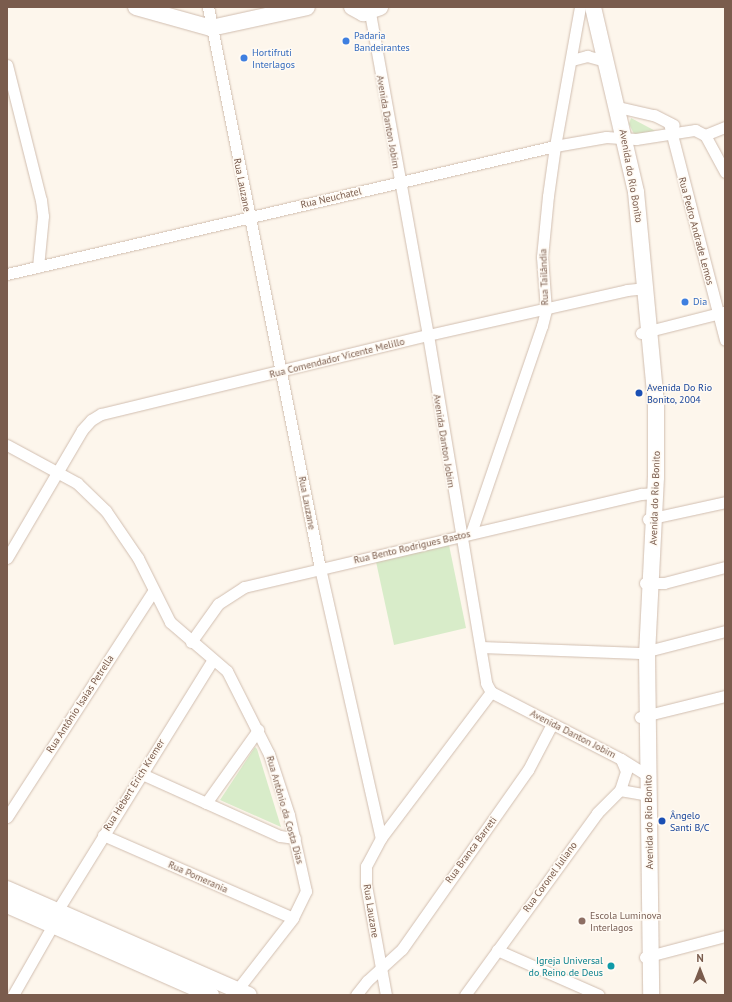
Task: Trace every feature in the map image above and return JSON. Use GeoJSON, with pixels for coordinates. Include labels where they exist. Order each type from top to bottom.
{"type":"FeatureCollection","features":[{"type":"Feature","properties":{"kind":"main road"},"geometry":{"type":"LineString","coordinates":[[136,7],[212,28],[307,7]]}},
{"type":"Feature","properties":{"kind":"main road"},"geometry":{"type":"LineString","coordinates":[[352,7],[358,12],[375,10]]}},
{"type":"Feature","properties":{"kind":"main road","name":"Avenida do Rio Bonito"},"geometry":{"type":"LineString","coordinates":[[586,7],[618,107],[621,139]]}},
{"type":"Feature","properties":{"kind":"main road","name":"Avenida do Rio Bonito"},"geometry":{"type":"LineString","coordinates":[[593,7],[603,62],[621,139],[636,192],[641,288],[656,403],[648,583],[643,652],[646,927],[647,957],[651,995]]}},
{"type":"Feature","properties":{"kind":"main road"},"geometry":{"type":"LineString","coordinates":[[7,889],[55,918],[211,995]]}},
{"type":"Feature","properties":{"kind":"main road"},"geometry":{"type":"LineString","coordinates":[[7,905],[55,918],[239,993]]}},
{"type":"Feature","properties":{"kind":"main road","name":"Avenida do Rio Bonito"},"geometry":{"type":"LineString","coordinates":[[644,995],[647,957]]}},
{"type":"Feature","properties":{"kind":"street","name":"Rua Lauzane"},"geometry":{"type":"LineString","coordinates":[[208,7],[320,568],[381,838],[366,866],[366,885],[380,969],[386,995]]}},
{"type":"Feature","properties":{"kind":"street","name":"Rua Tailândia"},"geometry":{"type":"LineString","coordinates":[[471,533],[534,354],[546,310],[542,257],[554,146],[572,60],[580,7]]}},
{"type":"Feature","properties":{"kind":"street","name":"Avenida Danton Jobim"},"geometry":{"type":"LineString","coordinates":[[375,10],[399,182],[428,335],[460,536],[481,647],[486,684],[491,692],[621,758],[644,775]]}},
{"type":"Feature","properties":{"kind":"street"},"geometry":{"type":"LineString","coordinates":[[572,60],[587,56],[603,62]]}},
{"type":"Feature","properties":{"kind":"street"},"geometry":{"type":"LineString","coordinates":[[7,65],[41,200],[43,216],[38,267]]}},
{"type":"Feature","properties":{"kind":"street"},"geometry":{"type":"LineString","coordinates":[[618,107],[629,108],[686,131],[695,130],[705,135],[724,169]]}},
{"type":"Feature","properties":{"kind":"street","name":"Rua Pedro Andrade Lemos"},"geometry":{"type":"LineString","coordinates":[[669,123],[722,312],[725,340]]}},
{"type":"Feature","properties":{"kind":"street"},"geometry":{"type":"LineString","coordinates":[[705,135],[725,127]]}},
{"type":"Feature","properties":{"kind":"street","name":"Rua Neuchatel"},"geometry":{"type":"LineString","coordinates":[[7,274],[554,146],[606,137],[621,139],[686,131]]}},
{"type":"Feature","properties":{"kind":"street","name":"Rua Comendador Vicente Melillo"},"geometry":{"type":"LineString","coordinates":[[7,558],[82,430],[91,420],[101,414],[281,372],[428,335],[641,288]]}},
{"type":"Feature","properties":{"kind":"street"},"geometry":{"type":"LineString","coordinates":[[646,332],[722,312]]}},
{"type":"Feature","properties":{"kind":"street","name":"Rua Antônio da Costa Dias"},"geometry":{"type":"LineString","coordinates":[[7,445],[77,483],[113,520],[138,558],[152,591],[170,622],[191,642],[227,671],[270,754],[295,838],[306,884],[306,891],[293,918],[239,993]]}},
{"type":"Feature","properties":{"kind":"street","name":"Rua Bento Rodrigues Bastos"},"geometry":{"type":"LineString","coordinates":[[191,642],[218,604],[244,587],[471,533],[652,493]]}},
{"type":"Feature","properties":{"kind":"street"},"geometry":{"type":"LineString","coordinates":[[651,519],[725,502]]}},
{"type":"Feature","properties":{"kind":"street"},"geometry":{"type":"LineString","coordinates":[[648,583],[664,583],[725,566]]}},
{"type":"Feature","properties":{"kind":"street","name":"Rua Antônio Isaías Petrella"},"geometry":{"type":"LineString","coordinates":[[7,817],[152,591]]}},
{"type":"Feature","properties":{"kind":"street"},"geometry":{"type":"LineString","coordinates":[[481,647],[643,652],[725,630]]}},
{"type":"Feature","properties":{"kind":"street","name":"Rua Hebert Erich Kremer"},"geometry":{"type":"LineString","coordinates":[[13,995],[103,835],[213,659]]}},
{"type":"Feature","properties":{"kind":"street"},"geometry":{"type":"LineString","coordinates":[[381,838],[491,692]]}},
{"type":"Feature","properties":{"kind":"street"},"geometry":{"type":"LineString","coordinates":[[644,717],[725,696]]}},
{"type":"Feature","properties":{"kind":"street","name":"Rua Branca Barreti"},"geometry":{"type":"LineString","coordinates":[[356,995],[402,948],[487,830],[528,770],[552,724]]}},
{"type":"Feature","properties":{"kind":"street"},"geometry":{"type":"LineString","coordinates":[[206,803],[258,730]]}},
{"type":"Feature","properties":{"kind":"street","name":"Rua Coronel Juliano"},"geometry":{"type":"LineString","coordinates":[[465,995],[597,813],[620,790],[626,771],[621,758]]}},
{"type":"Feature","properties":{"kind":"street"},"geometry":{"type":"LineString","coordinates":[[142,774],[280,836],[295,838]]}},
{"type":"Feature","properties":{"kind":"street"},"geometry":{"type":"LineString","coordinates":[[620,790],[645,796]]}},
{"type":"Feature","properties":{"kind":"street","name":"Rua Pomerania"},"geometry":{"type":"LineString","coordinates":[[103,835],[293,918]]}},
{"type":"Feature","properties":{"kind":"street"},"geometry":{"type":"LineString","coordinates":[[647,957],[725,936]]}},
{"type":"Feature","properties":{"kind":"street"},"geometry":{"type":"LineString","coordinates":[[497,950],[599,995]]}},
{"type":"Feature","properties":{"kind":"green space"},"geometry":{"type":"Polygon","coordinates":[[[631,118],[661,134],[635,136],[629,124],[631,118]]]}},
{"type":"Feature","properties":{"kind":"green space"},"geometry":{"type":"Polygon","coordinates":[[[443,541],[449,545],[466,628],[394,645],[375,557],[443,541]]]}},
{"type":"Feature","properties":{"kind":"green space"},"geometry":{"type":"Polygon","coordinates":[[[255,747],[257,749],[281,827],[220,800],[255,747]]]}},
{"type":"Feature","properties":{"kind":"place","name":"Padaria Bandeirantes"},"geometry":{"type":"Point","coordinates":[346,41]}},
{"type":"Feature","properties":{"kind":"place","name":"Hortifruti Interlagos"},"geometry":{"type":"Point","coordinates":[244,58]}},
{"type":"Feature","properties":{"kind":"place","name":"Dia"},"geometry":{"type":"Point","coordinates":[685,302]}},
{"type":"Feature","properties":{"kind":"place","name":"Avenida Do Rio Bonito, 2004"},"geometry":{"type":"Point","coordinates":[639,393]}},
{"type":"Feature","properties":{"kind":"place","name":"Ângelo Santi B/C"},"geometry":{"type":"Point","coordinates":[662,821]}},
{"type":"Feature","properties":{"kind":"place","name":"Escola Luminova Interlagos"},"geometry":{"type":"Point","coordinates":[582,921]}},
{"type":"Feature","properties":{"kind":"place","name":"Igreja Universal do Reino de Deus"},"geometry":{"type":"Point","coordinates":[611,966]}}]}
